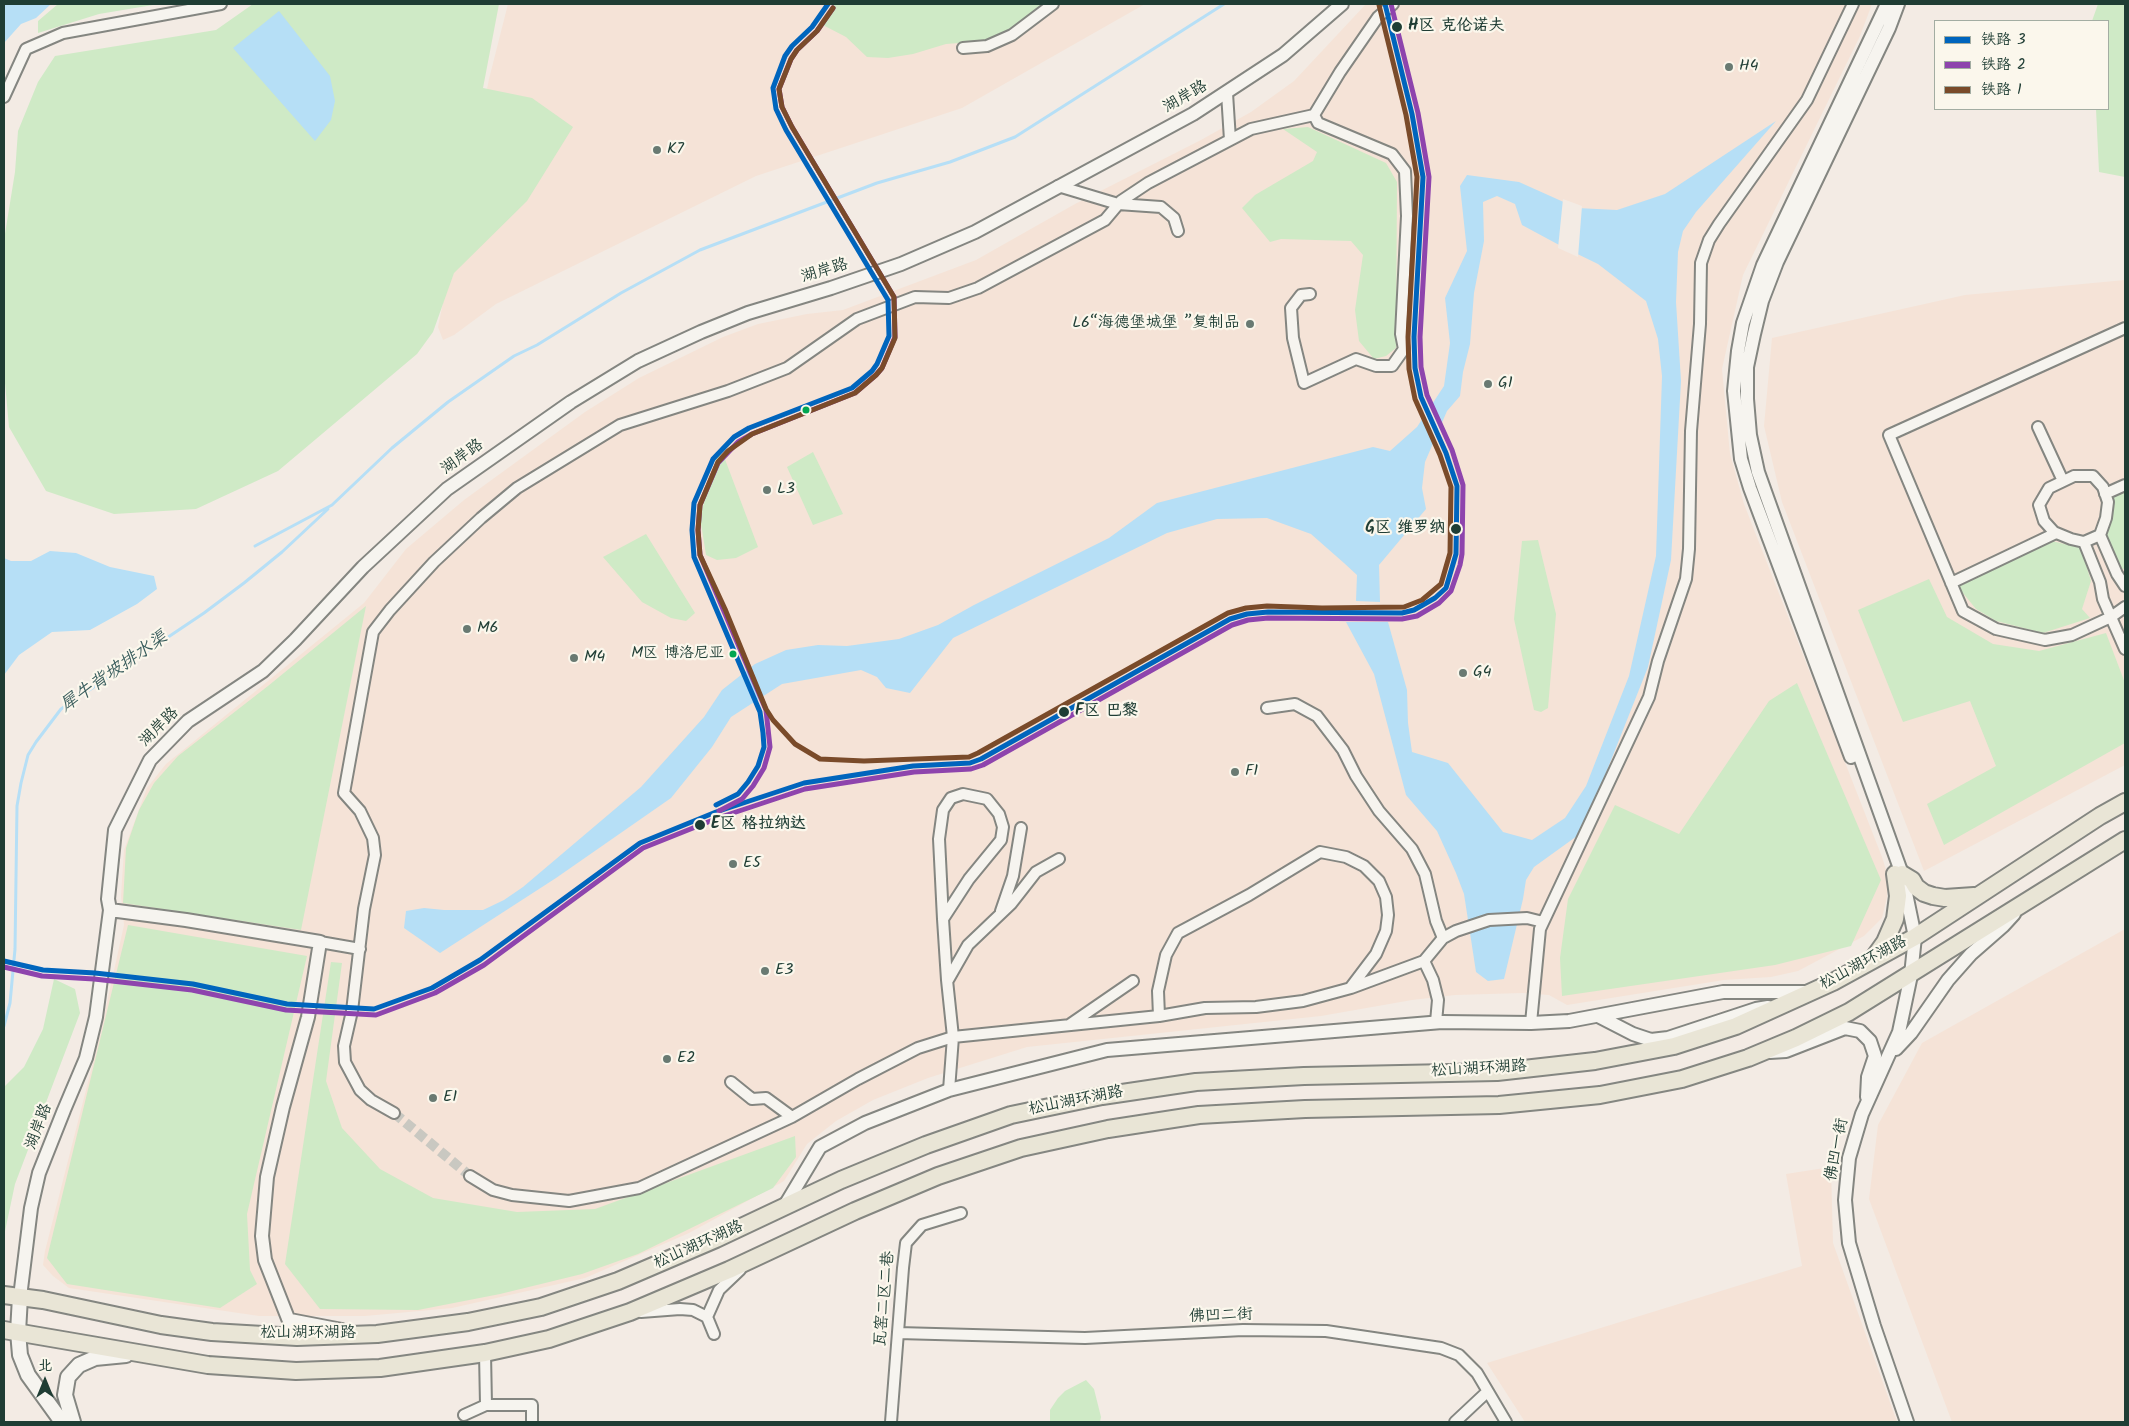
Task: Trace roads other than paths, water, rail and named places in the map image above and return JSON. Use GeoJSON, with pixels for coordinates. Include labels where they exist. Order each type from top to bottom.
{"type":"FeatureCollection","features":[{"type":"Feature","properties":{"kind":"main road","name":"松山湖环湖路"},"geometry":{"type":"LineString","coordinates":[[12,1296],[161,1325],[212,1332],[276,1336],[377,1334],[468,1322],[541,1307],[618,1281],[716,1239],[841,1180],[926,1145],[1011,1115],[1102,1096],[1196,1082],[1304,1076],[1497,1072],[1595,1061],[1674,1046],[1736,1026],[1833,982],[1911,938],[2100,816],[2125,802]]}},
{"type":"Feature","properties":{"kind":"main road","name":"松山湖环湖路"},"geometry":{"type":"LineString","coordinates":[[11,1331],[208,1365],[296,1371],[380,1368],[485,1353],[550,1339],[630,1312],[855,1211],[938,1176],[1020,1148],[1108,1129],[1199,1116],[1305,1110],[1499,1105],[1600,1094],[1682,1079],[1762,1052],[1849,1012],[2125,840]]}},
{"type":"Feature","properties":{"kind":"main road"},"geometry":{"type":"LineString","coordinates":[[1873,959],[1885,942],[1895,919],[1899,874],[1912,880],[1916,887],[1924,893],[1933,896],[1955,898],[1978,895]]}},
{"type":"Feature","properties":{"kind":"main road"},"geometry":{"type":"LineString","coordinates":[[12,1296],[11,1331],[20,1355],[28,1375],[62,1422]]}},
{"type":"Feature","properties":{"kind":"main road"},"geometry":{"type":"LineString","coordinates":[[73,1422],[65,1395],[68,1377],[79,1365],[95,1358],[112,1355],[143,1355]]}},
{"type":"Feature","properties":{"kind":"street"},"geometry":{"type":"LineString","coordinates":[[4,97],[26,49],[64,33],[221,4]]}},
{"type":"Feature","properties":{"kind":"street"},"geometry":{"type":"LineString","coordinates":[[963,48],[988,46],[1012,35],[1053,4]]}},
{"type":"Feature","properties":{"kind":"street","name":"湖岸路"},"geometry":{"type":"LineString","coordinates":[[12,1296],[40,1173],[86,1058],[98,1003],[106,943],[110,910],[108,899],[114,830],[150,760],[188,721],[263,671],[296,640],[363,567],[447,490],[543,420],[638,361],[748,313],[831,288],[901,264],[975,232],[1193,114],[1227,93],[1283,55],[1342,4]]}},
{"type":"Feature","properties":{"kind":"street"},"geometry":{"type":"LineString","coordinates":[[394,1113],[371,1100],[360,1090],[345,1062],[344,1046],[352,1010],[364,909],[375,855],[373,838],[360,811],[344,793],[373,632],[390,610],[434,562],[481,518],[517,488],[620,424],[728,391],[787,368],[857,319],[915,297],[949,298],[978,288],[1105,220],[1118,204],[1148,183],[1251,129],[1314,115],[1340,72],[1378,17],[1393,4]]}},
{"type":"Feature","properties":{"kind":"street"},"geometry":{"type":"LineString","coordinates":[[1531,1023],[1540,929],[1650,697],[1658,661],[1686,579],[1689,549],[1691,431],[1700,324],[1701,263],[1709,240],[1719,224],[1807,100],[1853,4]]}},
{"type":"Feature","properties":{"kind":"street"},"geometry":{"type":"LineString","coordinates":[[1887,4],[1763,265],[1743,323],[1734,391],[1741,459],[1750,488],[1899,874]]}},
{"type":"Feature","properties":{"kind":"street"},"geometry":{"type":"LineString","coordinates":[[1898,4],[1889,28],[1777,262],[1762,301],[1747,367],[1747,399],[1750,435],[1758,472],[1899,874]]}},
{"type":"Feature","properties":{"kind":"street"},"geometry":{"type":"LineString","coordinates":[[1227,93],[1230,140]]}},
{"type":"Feature","properties":{"kind":"street"},"geometry":{"type":"LineString","coordinates":[[1310,294],[1301,295],[1291,308],[1293,338],[1304,383],[1356,359],[1376,366],[1392,366],[1404,349],[1401,334],[1407,216],[1405,171],[1392,154],[1318,124],[1314,115]]}},
{"type":"Feature","properties":{"kind":"street"},"geometry":{"type":"LineString","coordinates":[[1058,186],[1118,204],[1160,207],[1174,218],[1178,231]]}},
{"type":"Feature","properties":{"kind":"street"},"geometry":{"type":"LineString","coordinates":[[2125,328],[1890,435],[1963,611],[1996,629],[2044,640],[2072,634],[2111,617],[2125,607]]}},
{"type":"Feature","properties":{"kind":"street"},"geometry":{"type":"LineString","coordinates":[[2038,427],[2064,481]]}},
{"type":"Feature","properties":{"kind":"street"},"geometry":{"type":"LineString","coordinates":[[2100,535],[2084,542],[2071,540],[2056,534],[2044,521],[2039,505],[2049,488],[2074,476],[2093,476],[2103,487],[2108,502],[2106,518],[2100,535],[2117,574],[2125,586]]}},
{"type":"Feature","properties":{"kind":"street"},"geometry":{"type":"LineString","coordinates":[[2106,494],[2125,485]]}},
{"type":"Feature","properties":{"kind":"street"},"geometry":{"type":"LineString","coordinates":[[1951,584],[2056,534]]}},
{"type":"Feature","properties":{"kind":"street"},"geometry":{"type":"LineString","coordinates":[[2084,542],[2100,582],[2103,599],[2125,649]]}},
{"type":"Feature","properties":{"kind":"street"},"geometry":{"type":"LineString","coordinates":[[2100,582],[2117,574]]}},
{"type":"Feature","properties":{"kind":"street"},"geometry":{"type":"LineString","coordinates":[[1267,708],[1295,704],[1317,716],[1334,738],[1379,811],[1412,849],[1425,874],[1436,921],[1443,938]]}},
{"type":"Feature","properties":{"kind":"street"},"geometry":{"type":"LineString","coordinates":[[944,919],[969,879],[1001,840],[1003,827],[999,814],[987,799],[963,794],[951,798],[943,810],[939,839],[947,980],[953,1037],[949,1090]]}},
{"type":"Feature","properties":{"kind":"street"},"geometry":{"type":"LineString","coordinates":[[1000,914],[1013,876],[1021,828]]}},
{"type":"Feature","properties":{"kind":"street"},"geometry":{"type":"LineString","coordinates":[[1159,1016],[1158,991],[1166,955],[1178,933],[1249,895],[1320,852],[1346,857],[1364,866],[1379,881],[1386,897],[1388,915],[1386,931],[1376,954],[1351,988]]}},
{"type":"Feature","properties":{"kind":"street"},"geometry":{"type":"LineString","coordinates":[[947,980],[968,945],[1000,914],[1036,872],[1059,859]]}},
{"type":"Feature","properties":{"kind":"street","name":"佛凹一街"},"geometry":{"type":"LineString","coordinates":[[1899,874],[1904,912],[1911,938],[1911,975],[1899,1032],[1862,1114],[1849,1158],[1845,1200],[1849,1243],[1906,1422]]}},
{"type":"Feature","properties":{"kind":"street"},"geometry":{"type":"LineString","coordinates":[[1888,1057],[1911,1033],[1948,980],[1971,954],[2003,926],[2020,906]]}},
{"type":"Feature","properties":{"kind":"street"},"geometry":{"type":"LineString","coordinates":[[110,910],[186,920],[360,949]]}},
{"type":"Feature","properties":{"kind":"street"},"geometry":{"type":"LineString","coordinates":[[470,1176],[493,1190],[512,1196],[569,1201],[639,1188],[792,1118],[858,1079],[918,1048],[953,1037],[1159,1016],[1205,1008],[1256,1007],[1303,1001],[1351,988],[1424,961],[1443,938],[1456,931],[1489,920],[1527,918],[1543,922]]}},
{"type":"Feature","properties":{"kind":"street"},"geometry":{"type":"LineString","coordinates":[[276,1336],[287,1332],[290,1326],[288,1316],[265,1260],[262,1236],[267,1177],[283,1107],[308,1017],[320,942]]}},
{"type":"Feature","properties":{"kind":"street"},"geometry":{"type":"LineString","coordinates":[[1424,961],[1434,980],[1438,1000],[1436,1022]]}},
{"type":"Feature","properties":{"kind":"street"},"geometry":{"type":"LineString","coordinates":[[1069,1026],[1133,981]]}},
{"type":"Feature","properties":{"kind":"street"},"geometry":{"type":"LineString","coordinates":[[784,1207],[820,1147],[866,1123],[949,1090],[1107,1050],[1436,1022],[1531,1023],[1569,1021],[1723,992],[1809,992]]}},
{"type":"Feature","properties":{"kind":"street"},"geometry":{"type":"LineString","coordinates":[[1598,1016],[1633,1034],[1650,1040],[1668,1038],[1756,1008],[1785,1004]]}},
{"type":"Feature","properties":{"kind":"street"},"geometry":{"type":"LineString","coordinates":[[1762,1052],[1786,1051],[1845,1028],[1860,1031],[1870,1040],[1875,1056],[1868,1078],[1867,1102]]}},
{"type":"Feature","properties":{"kind":"street"},"geometry":{"type":"LineString","coordinates":[[732,1082],[752,1099],[766,1098],[792,1118]]}},
{"type":"Feature","properties":{"kind":"street","name":"瓦窑二区二巷"},"geometry":{"type":"LineString","coordinates":[[891,1422],[906,1243],[922,1225],[960,1213]]}},
{"type":"Feature","properties":{"kind":"street"},"geometry":{"type":"LineString","coordinates":[[707,1317],[719,1290],[736,1273],[758,1256]]}},
{"type":"Feature","properties":{"kind":"street"},"geometry":{"type":"LineString","coordinates":[[630,1312],[693,1310],[707,1317],[714,1334]]}},
{"type":"Feature","properties":{"kind":"street"},"geometry":{"type":"LineString","coordinates":[[288,1316],[302,1324],[377,1334]]}},
{"type":"Feature","properties":{"kind":"street","name":"佛凹二街"},"geometry":{"type":"LineString","coordinates":[[898,1333],[1085,1338],[1244,1330],[1326,1331],[1441,1348],[1458,1355],[1477,1372],[1506,1422]]}},
{"type":"Feature","properties":{"kind":"street"},"geometry":{"type":"LineString","coordinates":[[485,1353],[486,1405]]}},
{"type":"Feature","properties":{"kind":"street"},"geometry":{"type":"LineString","coordinates":[[1455,1422],[1487,1392]]}},
{"type":"Feature","properties":{"kind":"street"},"geometry":{"type":"LineString","coordinates":[[464,1415],[486,1405],[532,1405],[532,1422]]}},
{"type":"Feature","properties":{"kind":"water"},"geometry":{"type":"Polygon","coordinates":[[[4,4],[51,4],[36,18],[21,24],[4,43],[4,4]]]}},
{"type":"Feature","properties":{"kind":"water"},"geometry":{"type":"Polygon","coordinates":[[[279,11],[330,76],[335,101],[331,120],[315,141],[233,48],[279,11]]]}},
{"type":"Feature","properties":{"kind":"water"},"geometry":{"type":"Polygon","coordinates":[[[1776,121],[1696,212],[1683,231],[1678,252],[1676,302],[1681,381],[1671,560],[1648,667],[1594,803],[1577,836],[1534,867],[1526,880],[1504,979],[1488,981],[1476,972],[1464,894],[1437,831],[1406,795],[1374,674],[1346,622],[1388,622],[1407,690],[1408,723],[1412,752],[1448,763],[1503,832],[1532,840],[1565,818],[1586,786],[1629,676],[1656,556],[1662,376],[1658,339],[1646,301],[1598,264],[1522,225],[1515,204],[1497,196],[1483,202],[1484,241],[1474,293],[1470,344],[1463,372],[1460,396],[1447,411],[1425,462],[1422,488],[1426,509],[1379,565],[1380,602],[1356,601],[1357,575],[1311,534],[1267,518],[1217,519],[1167,533],[953,638],[910,693],[886,688],[877,677],[861,670],[782,684],[731,717],[712,747],[671,798],[556,878],[440,953],[404,928],[406,911],[424,908],[483,910],[504,900],[523,887],[641,787],[704,717],[722,690],[755,664],[786,650],[818,645],[847,646],[899,639],[938,625],[974,605],[1109,538],[1157,503],[1373,447],[1390,451],[1417,427],[1444,386],[1450,343],[1445,298],[1467,251],[1460,186],[1467,175],[1519,182],[1577,208],[1617,210],[1665,194],[1776,121]]]}},
{"type":"Feature","properties":{"kind":"water"},"geometry":{"type":"Polygon","coordinates":[[[50,551],[76,553],[110,567],[154,576],[157,589],[137,604],[90,630],[52,632],[19,655],[4,675],[4,558],[11,561],[31,561],[50,551]]]}},
{"type":"Feature","properties":{"kind":"waterway"},"geometry":{"type":"LineString","coordinates":[[255,546],[332,505],[392,448],[448,402],[514,356],[537,345],[621,293],[700,250],[877,183],[950,162],[1015,137],[1224,4]]}},
{"type":"Feature","properties":{"kind":"waterway","name":"犀牛背坡排水渠"},"geometry":{"type":"LineString","coordinates":[[4,1026],[10,1003],[15,949],[17,806],[28,755],[36,742],[61,709],[204,613],[282,552],[328,509]]}},
{"type":"Feature","properties":{"kind":"tunnel"},"geometry":{"type":"LineString","coordinates":[[394,1113],[470,1176]]}},
{"type":"Feature","properties":{"kind":"rail line","name":"3"},"geometry":{"type":"LineString","coordinates":[[716,805],[738,794],[748,782],[758,766],[764,747],[763,733],[760,712],[694,557],[692,530],[694,503],[713,459],[734,437],[749,428],[852,388],[872,371],[877,364],[889,336],[888,300],[786,130],[776,109],[773,88],[785,56],[792,46],[812,27],[828,4]]}},
{"type":"Feature","properties":{"kind":"rail line","name":"3"},"geometry":{"type":"LineString","coordinates":[[4,961],[43,970],[95,973],[193,984],[287,1004],[374,1009],[432,988],[480,960],[640,843],[716,812],[804,783],[913,766],[970,763],[981,759],[1230,619],[1247,614],[1268,612],[1402,613],[1414,610],[1435,598],[1446,588],[1456,554],[1457,486],[1446,453],[1421,397],[1415,368],[1414,337],[1423,177],[1412,114],[1385,4]]}},
{"type":"Feature","properties":{"kind":"rail line","name":"2"},"geometry":{"type":"LineString","coordinates":[[4,967],[42,976],[94,979],[192,990],[286,1010],[376,1015],[435,993],[484,965],[643,848],[718,818],[805,789],[914,772],[971,769],[983,765],[1232,625],[1248,620],[1268,618],[1402,619],[1417,616],[1439,603],[1451,591],[1460,565],[1462,554],[1463,485],[1452,450],[1427,395],[1421,367],[1420,337],[1429,177],[1418,113],[1391,4]]}},
{"type":"Feature","properties":{"kind":"rail line","name":"1"},"geometry":{"type":"LineString","coordinates":[[833,8],[817,31],[797,50],[791,59],[779,89],[782,107],[792,127],[894,297],[895,338],[882,368],[855,393],[752,434],[728,451],[718,462],[700,505],[698,530],[700,555],[725,609],[766,709],[773,720],[795,744],[820,759],[864,761],[969,757],[1228,613],[1246,608],[1267,606],[1322,608],[1404,607],[1422,600],[1441,584],[1450,553],[1451,487],[1440,455],[1415,399],[1409,369],[1408,337],[1417,177],[1406,115],[1379,5]]}},
{"type":"Feature","properties":{"kind":"rail line","name":"2"},"geometry":{"type":"LineString","coordinates":[[719,811],[742,799],[753,786],[764,768],[770,747],[766,710],[700,555],[698,530],[700,505],[718,463],[738,442],[752,434],[855,393],[882,368],[895,337],[894,297],[792,127],[782,107],[779,89],[791,59],[797,50],[817,31],[833,8]]}},
{"type":"Feature","properties":{"kind":"place","name":"H区 克伦诺夫"},"geometry":{"type":"Point","coordinates":[1397,27]}},
{"type":"Feature","properties":{"kind":"place","name":"H4"},"geometry":{"type":"Point","coordinates":[1729,67]}},
{"type":"Feature","properties":{"kind":"place","name":"K7"},"geometry":{"type":"Point","coordinates":[657,150]}},
{"type":"Feature","properties":{"kind":"place","name":"L6“海德堡城堡 ”复制品"},"geometry":{"type":"Point","coordinates":[1250,324]}},
{"type":"Feature","properties":{"kind":"place","name":"G1"},"geometry":{"type":"Point","coordinates":[1488,384]}},
{"type":"Feature","properties":{"kind":"place","name":"L3"},"geometry":{"type":"Point","coordinates":[767,490]}},
{"type":"Feature","properties":{"kind":"place","name":"G区 维罗纳"},"geometry":{"type":"Point","coordinates":[1456,529]}},
{"type":"Feature","properties":{"kind":"place","name":"M6"},"geometry":{"type":"Point","coordinates":[467,629]}},
{"type":"Feature","properties":{"kind":"place","name":"M区 博洛尼亚"},"geometry":{"type":"Point","coordinates":[733,654]}},
{"type":"Feature","properties":{"kind":"place","name":"M4"},"geometry":{"type":"Point","coordinates":[574,658]}},
{"type":"Feature","properties":{"kind":"place","name":"G4"},"geometry":{"type":"Point","coordinates":[1463,673]}},
{"type":"Feature","properties":{"kind":"place","name":"F区 巴黎"},"geometry":{"type":"Point","coordinates":[1064,712]}},
{"type":"Feature","properties":{"kind":"place","name":"F1"},"geometry":{"type":"Point","coordinates":[1235,772]}},
{"type":"Feature","properties":{"kind":"place","name":"E区 格拉纳达"},"geometry":{"type":"Point","coordinates":[700,825]}},
{"type":"Feature","properties":{"kind":"place","name":"E5"},"geometry":{"type":"Point","coordinates":[733,864]}},
{"type":"Feature","properties":{"kind":"place","name":"E3"},"geometry":{"type":"Point","coordinates":[765,971]}},
{"type":"Feature","properties":{"kind":"place","name":"E2"},"geometry":{"type":"Point","coordinates":[667,1059]}},
{"type":"Feature","properties":{"kind":"place","name":"E1"},"geometry":{"type":"Point","coordinates":[433,1098]}}]}
